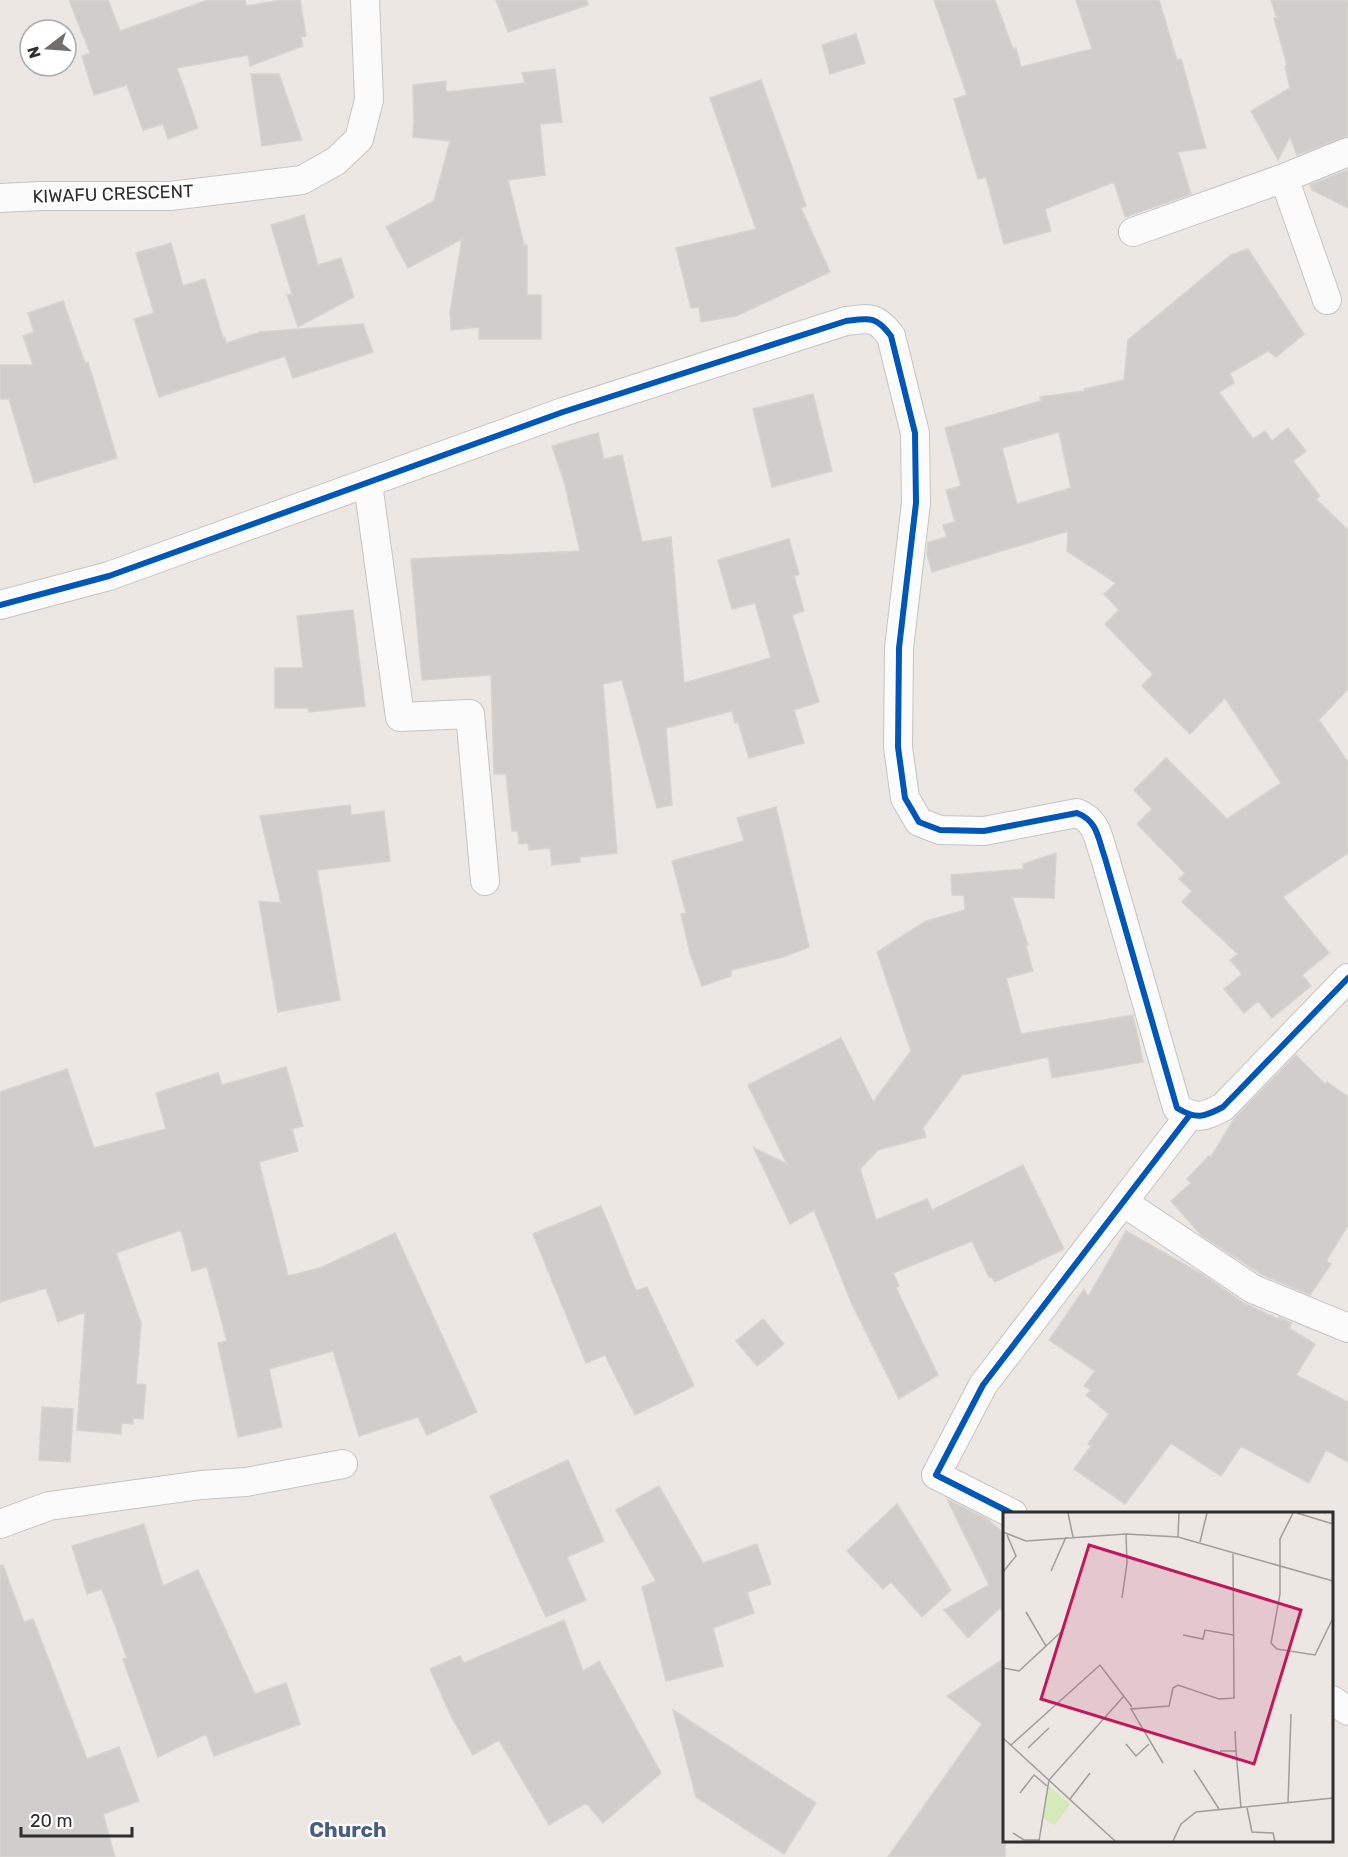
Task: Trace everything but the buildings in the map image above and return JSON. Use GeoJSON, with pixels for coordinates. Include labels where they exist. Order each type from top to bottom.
{"type":"FeatureCollection","features":[{"type":"Feature","properties":{"kind":"street","name":"KIWAFU CRESCENT"},"geometry":{"type":"LineString","coordinates":[[0,198],[170,196],[302,180],[336,161],[359,139],[369,100],[365,0]]}},
{"type":"Feature","properties":{"kind":"street"},"geometry":{"type":"LineString","coordinates":[[1132,232],[1284,178],[1348,152]]}},
{"type":"Feature","properties":{"kind":"street"},"geometry":{"type":"LineString","coordinates":[[1284,178],[1328,300]]}},
{"type":"Feature","properties":{"kind":"street"},"geometry":{"type":"LineString","coordinates":[[0,605],[109,576],[563,412],[846,321],[870,318],[882,324],[891,336],[915,433],[916,503],[899,648],[898,747],[905,798],[919,822],[940,830],[984,831],[1077,813],[1088,817],[1093,824],[1105,858],[1177,1108],[1189,1116],[1205,1116],[1223,1107],[1348,978]]}},
{"type":"Feature","properties":{"kind":"street"},"geometry":{"type":"LineString","coordinates":[[368,484],[400,717],[470,714],[485,881]]}},
{"type":"Feature","properties":{"kind":"street"},"geometry":{"type":"LineString","coordinates":[[1009,1512],[936,1475],[982,1385],[1189,1116]]}},
{"type":"Feature","properties":{"kind":"street"},"geometry":{"type":"LineString","coordinates":[[1123,1202],[1253,1288],[1348,1328]]}},
{"type":"Feature","properties":{"kind":"street"},"geometry":{"type":"LineString","coordinates":[[0,1524],[49,1506],[201,1485],[246,1482],[343,1464]]}},
{"type":"Feature","properties":{"kind":"street"},"geometry":{"type":"LineString","coordinates":[[1333,1701],[1348,1711]]}},
{"type":"Feature","properties":{"kind":"cycle path"},"geometry":{"type":"LineString","coordinates":[[0,605],[109,576],[563,412],[846,321],[872,320],[881,325],[891,336],[915,433],[916,503],[899,648],[898,747],[905,798],[919,822],[940,830],[984,831],[1077,813],[1089,821],[1096,831],[1105,858],[1177,1108],[1195,1116],[1205,1115],[1223,1107],[1348,978]]}},
{"type":"Feature","properties":{"kind":"cycle path"},"geometry":{"type":"LineString","coordinates":[[1009,1512],[936,1475],[983,1385],[1189,1116]]}},
{"type":"Feature","properties":{"kind":"district","name":"Church"},"geometry":{"type":"Point","coordinates":[348,1829]}}]}
